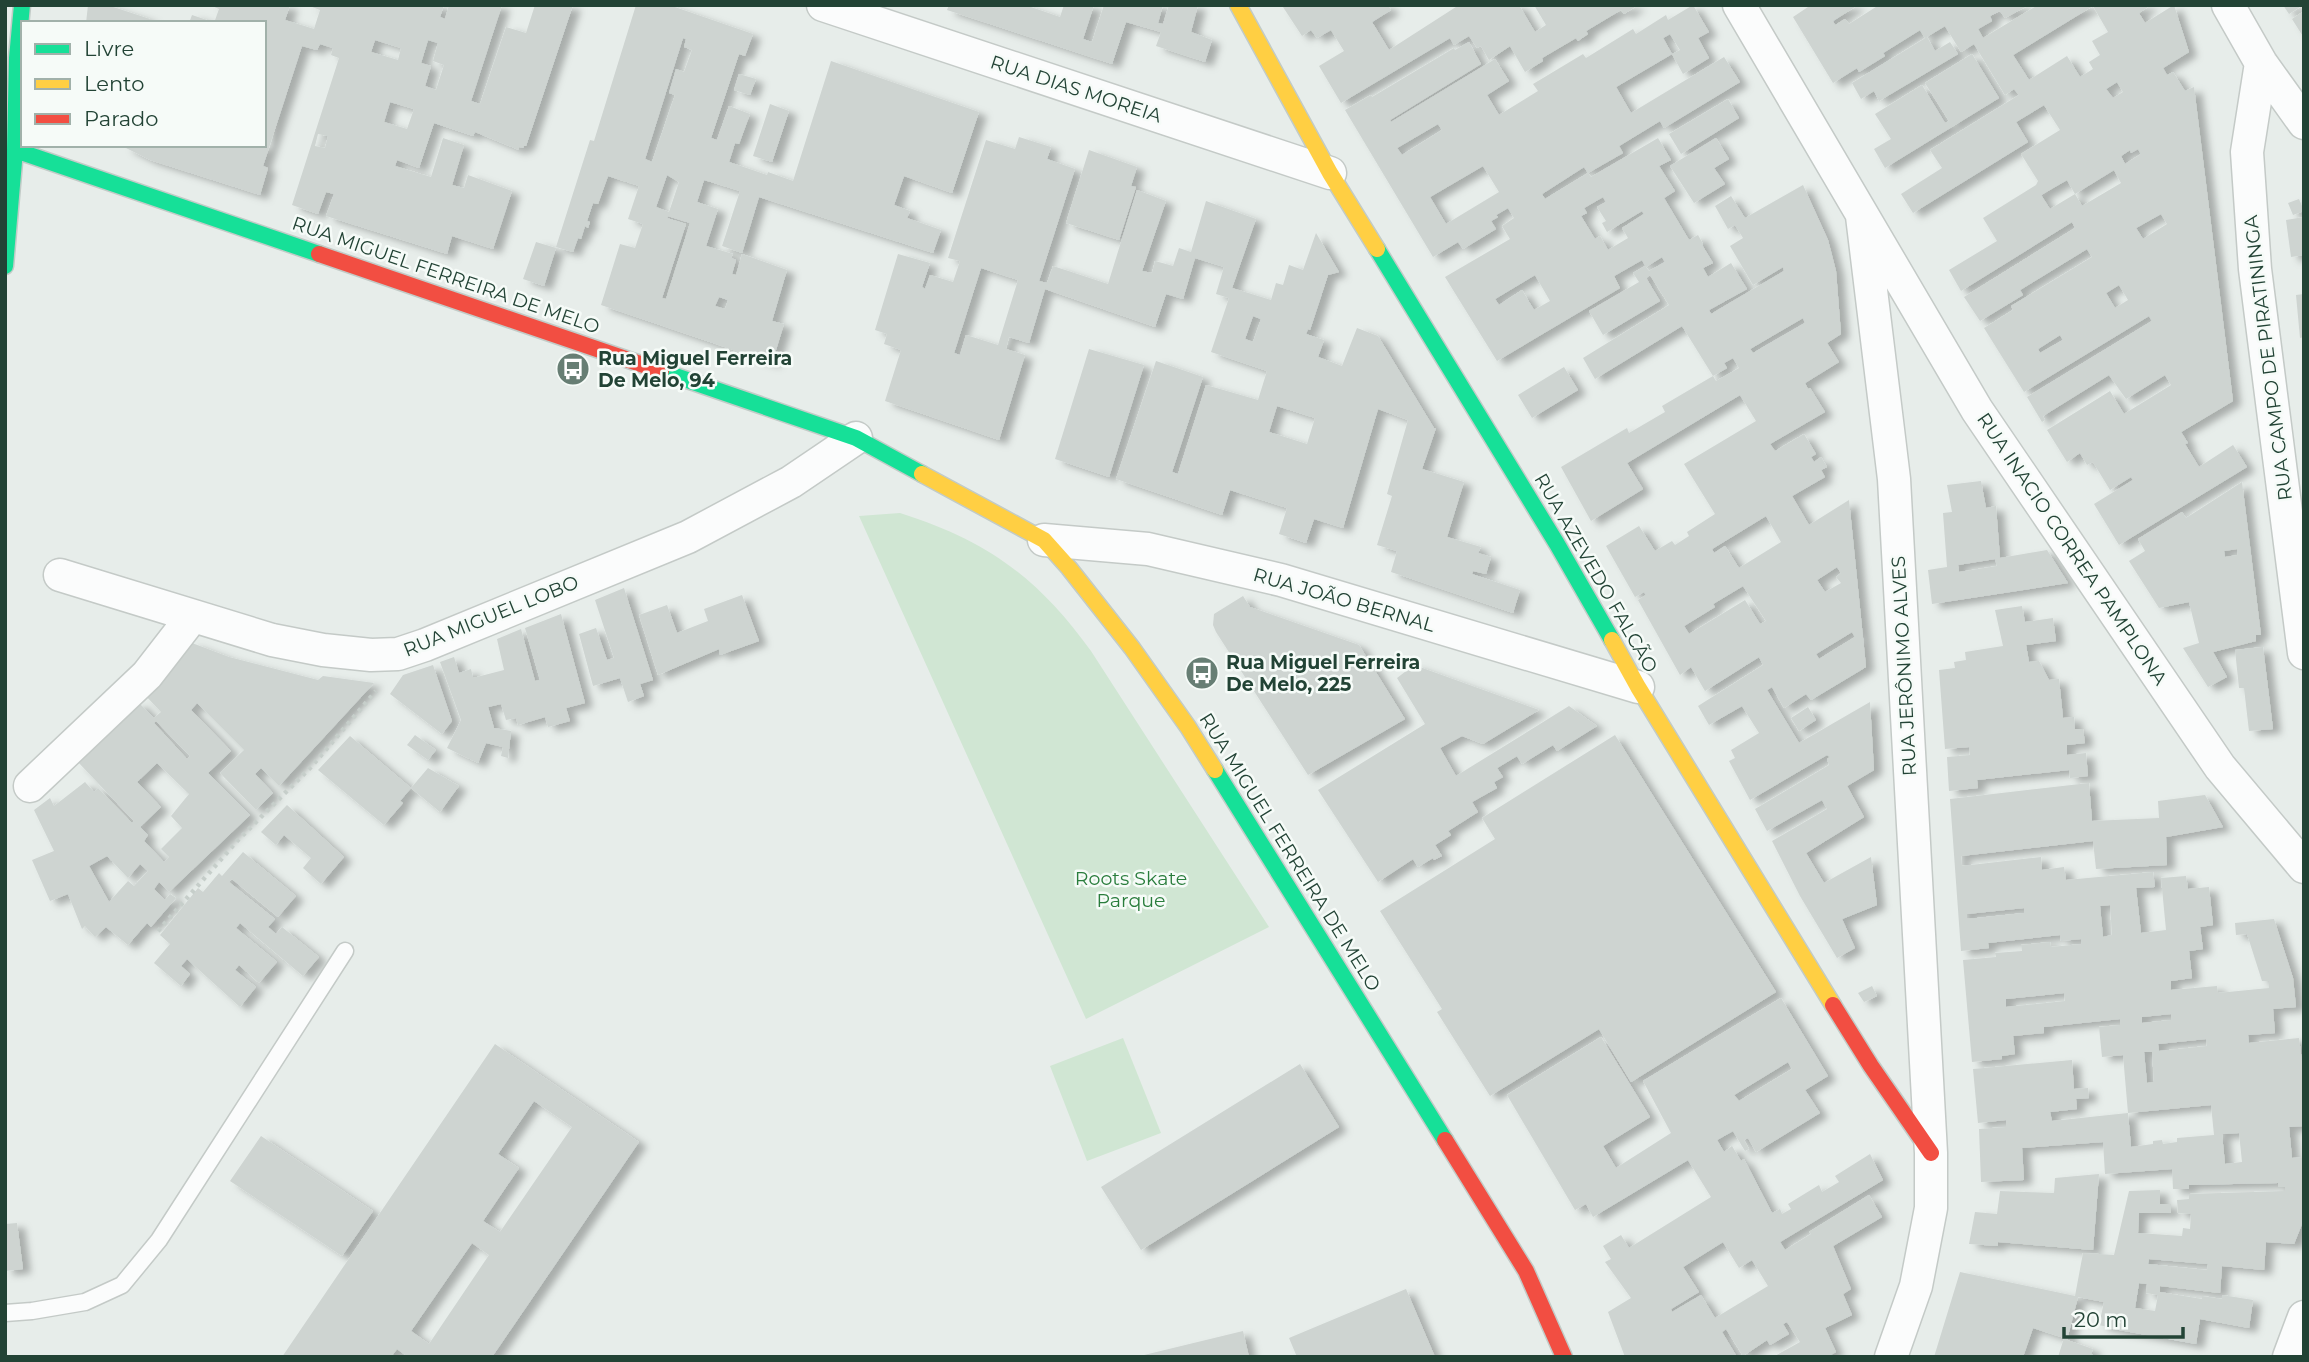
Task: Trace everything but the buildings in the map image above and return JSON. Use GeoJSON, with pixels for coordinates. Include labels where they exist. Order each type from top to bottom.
{"type":"FeatureCollection","features":[{"type":"Feature","properties":{"kind":"main road"},"geometry":{"type":"LineString","coordinates":[[5,266],[15,150],[11,56],[22,5]]}},
{"type":"Feature","properties":{"kind":"main road","name":"RUA AZEVEDO FALCÃO"},"geometry":{"type":"LineString","coordinates":[[1238,5],[1330,173],[1557,544],[1638,687],[1871,1066],[1931,1153]]}},
{"type":"Feature","properties":{"kind":"main road","name":"RUA MIGUEL FERREIRA DE MELO"},"geometry":{"type":"LineString","coordinates":[[15,150],[856,438],[1044,540],[1132,648],[1188,727],[1526,1271],[1564,1357]]}},
{"type":"Feature","properties":{"kind":"street","name":"RUA DIAS MOREIA"},"geometry":{"type":"LineString","coordinates":[[823,5],[1330,173]]}},
{"type":"Feature","properties":{"kind":"street","name":"RUA JERÔNIMO ALVES"},"geometry":{"type":"LineString","coordinates":[[1738,5],[1862,216],[1894,479],[1931,1153],[1931,1208],[1916,1286],[1891,1357]]}},
{"type":"Feature","properties":{"kind":"street"},"geometry":{"type":"LineString","coordinates":[[2228,5],[2261,63],[2304,122]]}},
{"type":"Feature","properties":{"kind":"street","name":"RUA CAMPO DE PIRATININGA"},"geometry":{"type":"LineString","coordinates":[[2261,63],[2247,152],[2255,270],[2304,653]]}},
{"type":"Feature","properties":{"kind":"street","name":"RUA INACIO CORREA PAMPLONA"},"geometry":{"type":"LineString","coordinates":[[1862,216],[1992,433],[2220,766],[2304,867]]}},
{"type":"Feature","properties":{"kind":"street","name":"RUA MIGUEL LOBO"},"geometry":{"type":"LineString","coordinates":[[60,575],[272,640],[323,650],[371,655],[398,654],[688,537],[791,482],[856,438]]}},
{"type":"Feature","properties":{"kind":"street","name":"RUA JOÃO BERNAL"},"geometry":{"type":"LineString","coordinates":[[1044,540],[1149,549],[1281,580],[1638,687]]}},
{"type":"Feature","properties":{"kind":"street"},"geometry":{"type":"LineString","coordinates":[[30,786],[146,674],[192,617]]}},
{"type":"Feature","properties":{"kind":"street"},"geometry":{"type":"LineString","coordinates":[[2289,1357],[2304,1317]]}},
{"type":"Feature","properties":{"kind":"lane"},"geometry":{"type":"LineString","coordinates":[[5,1313],[85,1302],[122,1285],[159,1240],[345,950]]}},
{"type":"Feature","properties":{"kind":"path"},"geometry":{"type":"LineString","coordinates":[[158,931],[238,840],[319,757],[386,679],[398,654]]}},
{"type":"Feature","properties":{"kind":"green space","name":"Roots Skate Parque"},"geometry":{"type":"Polygon","coordinates":[[[900,513],[985,549],[1030,582],[1051,602],[1091,651],[1269,927],[1086,1019],[859,516],[900,513]]]}},
{"type":"Feature","properties":{"kind":"green space"},"geometry":{"type":"Polygon","coordinates":[[[1123,1038],[1161,1133],[1087,1161],[1050,1066],[1123,1038]]]}},
{"type":"Feature","properties":{"kind":"traffic: fast"},"geometry":{"type":"LineString","coordinates":[[5,266],[15,150],[17,58],[22,5]]}},
{"type":"Feature","properties":{"kind":"traffic: fast"},"geometry":{"type":"LineString","coordinates":[[15,150],[319,254]]}},
{"type":"Feature","properties":{"kind":"traffic: fast"},"geometry":{"type":"LineString","coordinates":[[1377,249],[1557,544],[1612,640]]}},
{"type":"Feature","properties":{"kind":"traffic: fast"},"geometry":{"type":"LineString","coordinates":[[661,371],[856,438],[922,474]]}},
{"type":"Feature","properties":{"kind":"traffic: fast"},"geometry":{"type":"LineString","coordinates":[[1215,770],[1445,1140]]}},
{"type":"Feature","properties":{"kind":"traffic: slow"},"geometry":{"type":"LineString","coordinates":[[1238,5],[1330,173],[1377,249]]}},
{"type":"Feature","properties":{"kind":"traffic: slow"},"geometry":{"type":"LineString","coordinates":[[922,474],[1044,540],[1132,648],[1215,770]]}},
{"type":"Feature","properties":{"kind":"traffic: slow"},"geometry":{"type":"LineString","coordinates":[[1612,640],[1638,687],[1833,1005]]}},
{"type":"Feature","properties":{"kind":"traffic: jam"},"geometry":{"type":"LineString","coordinates":[[319,254],[661,371]]}},
{"type":"Feature","properties":{"kind":"traffic: jam"},"geometry":{"type":"LineString","coordinates":[[1833,1005],[1931,1153]]}},
{"type":"Feature","properties":{"kind":"traffic: jam"},"geometry":{"type":"LineString","coordinates":[[1445,1140],[1526,1271],[1564,1357]]}},
{"type":"Feature","properties":{"kind":"place","name":"Rua Miguel Ferreira De Melo, 94"},"geometry":{"type":"Point","coordinates":[573,369]}},
{"type":"Feature","properties":{"kind":"place","name":"Rua Miguel Ferreira De Melo, 225"},"geometry":{"type":"Point","coordinates":[1202,673]}}]}
